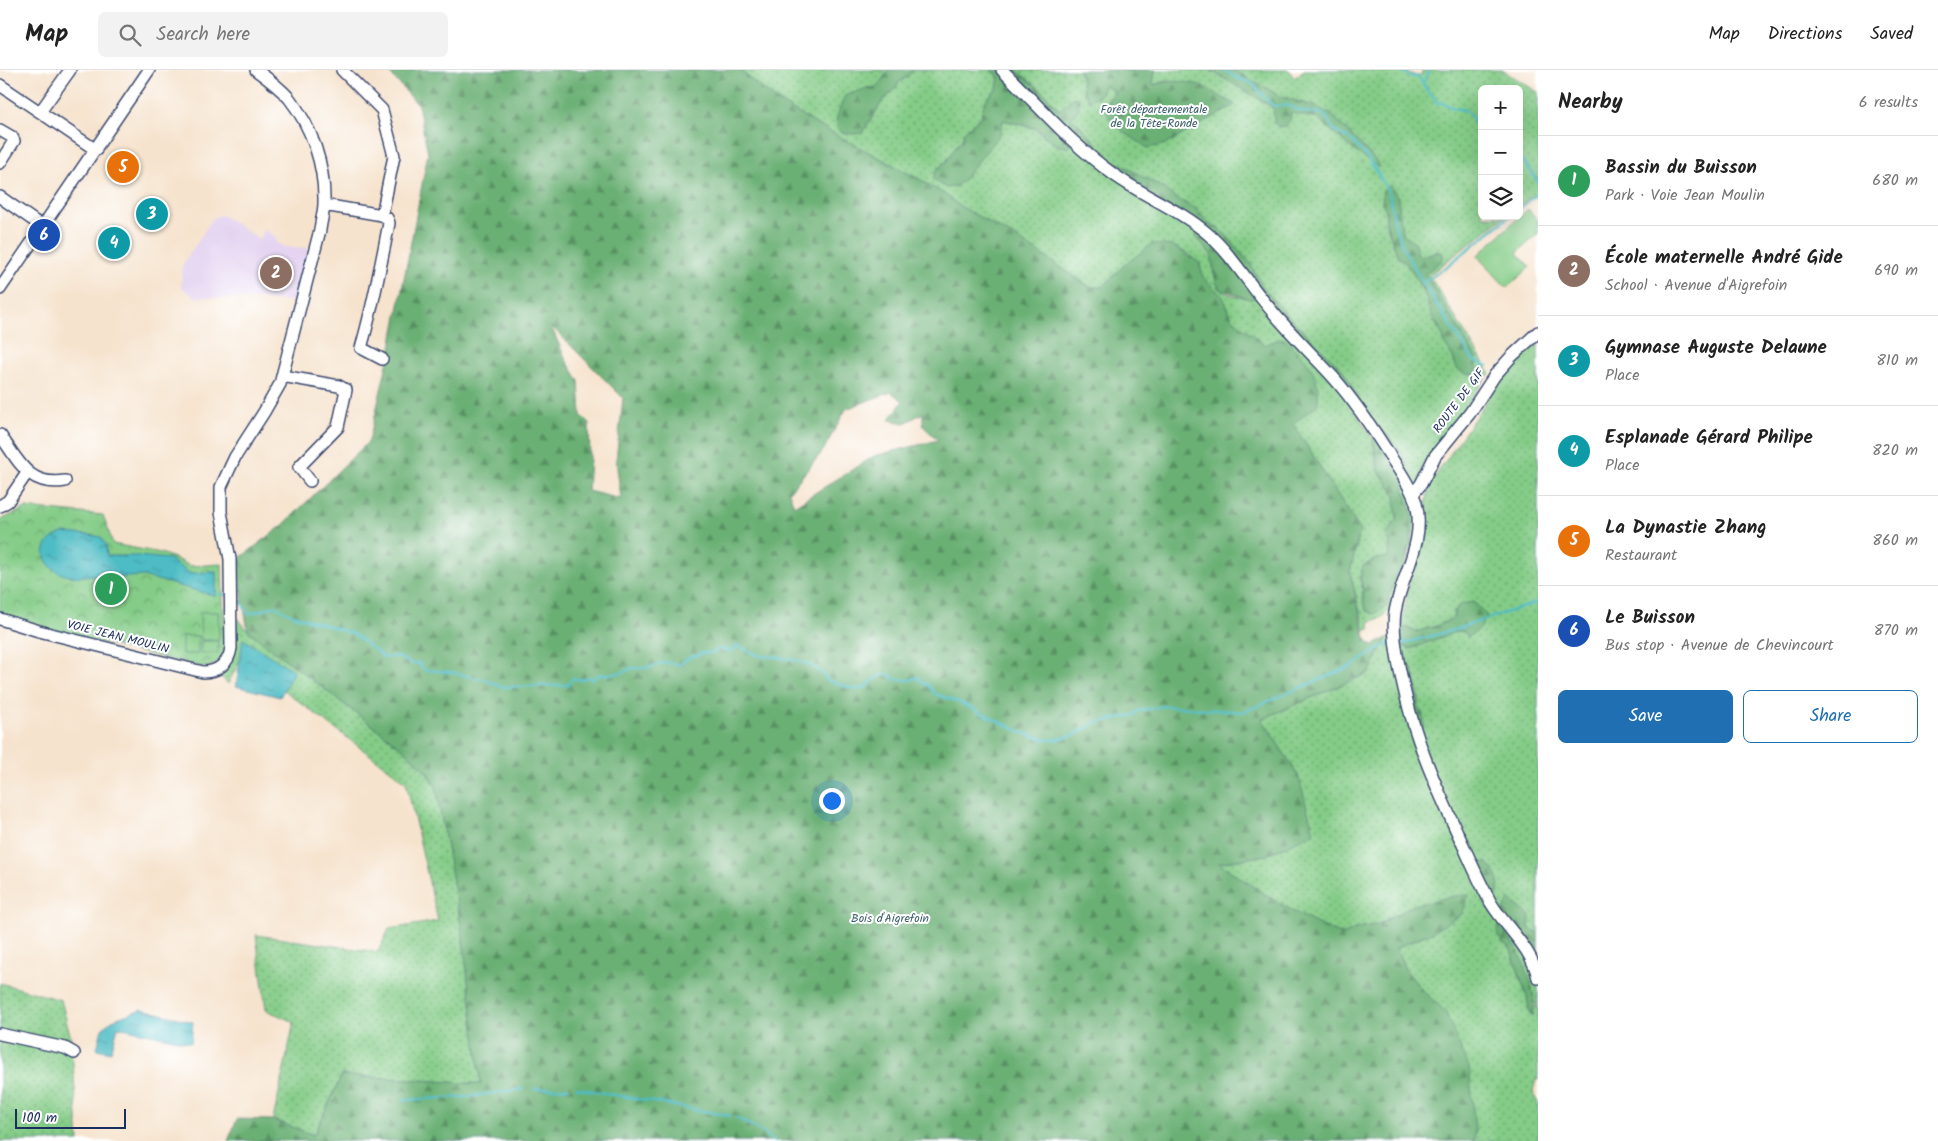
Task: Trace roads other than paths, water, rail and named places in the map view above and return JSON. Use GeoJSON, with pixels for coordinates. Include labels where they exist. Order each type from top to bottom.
{"type":"FeatureCollection","features":[{"type":"Feature","properties":{"kind":"street"},"geometry":{"type":"LineString","coordinates":[[40,112],[70,70]]}},
{"type":"Feature","properties":{"kind":"street"},"geometry":{"type":"LineString","coordinates":[[0,289],[149,70]]}},
{"type":"Feature","properties":{"kind":"street"},"geometry":{"type":"LineString","coordinates":[[256,70],[288,97],[315,144],[322,169],[324,205],[320,230],[282,376],[339,386],[346,390],[338,427],[299,467],[310,481]]}},
{"type":"Feature","properties":{"kind":"street"},"geometry":{"type":"LineString","coordinates":[[342,70],[382,110],[394,156],[382,215]]}},
{"type":"Feature","properties":{"kind":"street"},"geometry":{"type":"LineString","coordinates":[[1002,70],[1096,162],[1125,182],[1196,224],[1218,244],[1243,273],[1271,311],[1330,374],[1355,404],[1382,442],[1413,494],[1417,507],[1416,541],[1413,557],[1396,603],[1394,626],[1397,653],[1410,710],[1430,772],[1474,868],[1492,904],[1526,950],[1538,978]]}},
{"type":"Feature","properties":{"kind":"street"},"geometry":{"type":"LineString","coordinates":[[0,85],[96,150]]}},
{"type":"Feature","properties":{"kind":"street"},"geometry":{"type":"LineString","coordinates":[[0,130],[12,137],[14,141],[0,163]]}},
{"type":"Feature","properties":{"kind":"street"},"geometry":{"type":"LineString","coordinates":[[0,197],[42,227]]}},
{"type":"Feature","properties":{"kind":"street"},"geometry":{"type":"LineString","coordinates":[[324,205],[382,215],[387,218],[389,223],[369,321],[361,348],[382,359]]}},
{"type":"Feature","properties":{"kind":"street","name":"ROUTE DE GIF"},"geometry":{"type":"LineString","coordinates":[[1413,494],[1421,484],[1435,456],[1470,413],[1495,375],[1510,357],[1538,332]]}},
{"type":"Feature","properties":{"kind":"street","name":"VOIE JEAN MOULIN"},"geometry":{"type":"LineString","coordinates":[[0,619],[39,631],[203,672],[215,670],[227,660],[231,648],[231,569],[221,512],[221,487],[228,469],[264,412],[280,384],[282,376]]}},
{"type":"Feature","properties":{"kind":"street"},"geometry":{"type":"LineString","coordinates":[[0,435],[27,473],[45,482],[65,481]]}},
{"type":"Feature","properties":{"kind":"street"},"geometry":{"type":"LineString","coordinates":[[0,506],[8,500],[27,473]]}},
{"type":"Feature","properties":{"kind":"street"},"geometry":{"type":"LineString","coordinates":[[0,1034],[65,1048],[74,1053]]}},
{"type":"Feature","properties":{"kind":"water"},"geometry":{"type":"Polygon","coordinates":[[[63,533],[101,537],[106,545],[107,556],[169,559],[189,573],[216,572],[216,596],[143,576],[95,579],[94,575],[74,576],[62,574],[54,570],[44,553],[49,541],[63,533]]]}},
{"type":"Feature","properties":{"kind":"water"},"geometry":{"type":"Polygon","coordinates":[[[243,639],[294,671],[280,697],[236,686],[243,639]]]}},
{"type":"Feature","properties":{"kind":"water"},"geometry":{"type":"Polygon","coordinates":[[[142,1009],[193,1022],[191,1043],[118,1027],[111,1052],[97,1049],[102,1029],[112,1020],[142,1009]]]}},
{"type":"Feature","properties":{"kind":"waterway"},"geometry":{"type":"LineString","coordinates":[[1224,70],[1235,77],[1252,83],[1275,106],[1286,105],[1305,112],[1320,113],[1326,116],[1334,130],[1351,140],[1368,158],[1389,192],[1396,229],[1404,250],[1423,283],[1473,360],[1488,366]]}},
{"type":"Feature","properties":{"kind":"waterway"},"geometry":{"type":"LineString","coordinates":[[1399,70],[1412,77],[1418,76],[1437,103],[1444,103],[1453,108],[1465,110],[1472,117],[1480,130]]}},
{"type":"Feature","properties":{"kind":"waterway"},"geometry":{"type":"LineString","coordinates":[[1423,83],[1430,70]]}},
{"type":"Feature","properties":{"kind":"waterway"},"geometry":{"type":"LineString","coordinates":[[1523,160],[1538,182]]}},
{"type":"Feature","properties":{"kind":"waterway"},"geometry":{"type":"LineString","coordinates":[[1523,206],[1538,194]]}},
{"type":"Feature","properties":{"kind":"waterway"},"geometry":{"type":"LineString","coordinates":[[1423,283],[1505,220]]}},
{"type":"Feature","properties":{"kind":"waterway"},"geometry":{"type":"LineString","coordinates":[[220,594],[228,595]]}},
{"type":"Feature","properties":{"kind":"waterway"},"geometry":{"type":"LineString","coordinates":[[233,596],[239,599],[249,614],[275,606],[293,615],[354,634],[385,658],[396,656],[412,664],[417,662],[425,670],[450,672],[486,680],[502,687],[568,685],[573,678],[581,680],[587,677],[593,679],[598,675],[621,673],[632,668],[647,668],[665,662],[680,665],[688,658],[703,653],[712,653],[719,649],[733,651],[737,645],[759,655],[790,659],[808,664],[816,668],[829,681],[853,689],[861,689],[880,676],[889,674],[894,679],[910,680],[918,677],[935,694],[961,703],[1021,732],[1043,739],[1055,740],[1074,735],[1095,723],[1134,715],[1138,711],[1165,706],[1243,712],[1354,665],[1386,645],[1393,645]]}},
{"type":"Feature","properties":{"kind":"waterway"},"geometry":{"type":"LineString","coordinates":[[1398,645],[1447,632],[1538,602]]}},
{"type":"Feature","properties":{"kind":"waterway"},"geometry":{"type":"LineString","coordinates":[[534,1089],[569,1088]]}},
{"type":"Feature","properties":{"kind":"waterway"},"geometry":{"type":"LineString","coordinates":[[577,1088],[731,1116]]}},
{"type":"Feature","properties":{"kind":"waterway"},"geometry":{"type":"LineString","coordinates":[[404,1100],[466,1097],[523,1089]]}},
{"type":"Feature","properties":{"kind":"waterway"},"geometry":{"type":"LineString","coordinates":[[737,1118],[761,1131],[774,1141]]}},
{"type":"Feature","properties":{"kind":"place","name":"La Dynastie Zhang"},"geometry":{"type":"Point","coordinates":[123,167]}},
{"type":"Feature","properties":{"kind":"place","name":"Gymnase Auguste Delaune"},"geometry":{"type":"Point","coordinates":[152,214]}},
{"type":"Feature","properties":{"kind":"place","name":"Le Buisson"},"geometry":{"type":"Point","coordinates":[44,235]}},
{"type":"Feature","properties":{"kind":"place","name":"Esplanade Gérard Philipe"},"geometry":{"type":"Point","coordinates":[114,243]}},
{"type":"Feature","properties":{"kind":"place","name":"École maternelle André Gide"},"geometry":{"type":"Point","coordinates":[276,273]}},
{"type":"Feature","properties":{"kind":"place","name":"Bassin du Buisson"},"geometry":{"type":"Point","coordinates":[111,589]}},
{"type":"Feature","properties":{"kind":"park label","name":"Forêt départementale de la Tête-Ronde"},"geometry":{"type":"Point","coordinates":[1154,116]}},
{"type":"Feature","properties":{"kind":"park label","name":"Bois d'Aigrefoin"},"geometry":{"type":"Point","coordinates":[890,918]}}]}
